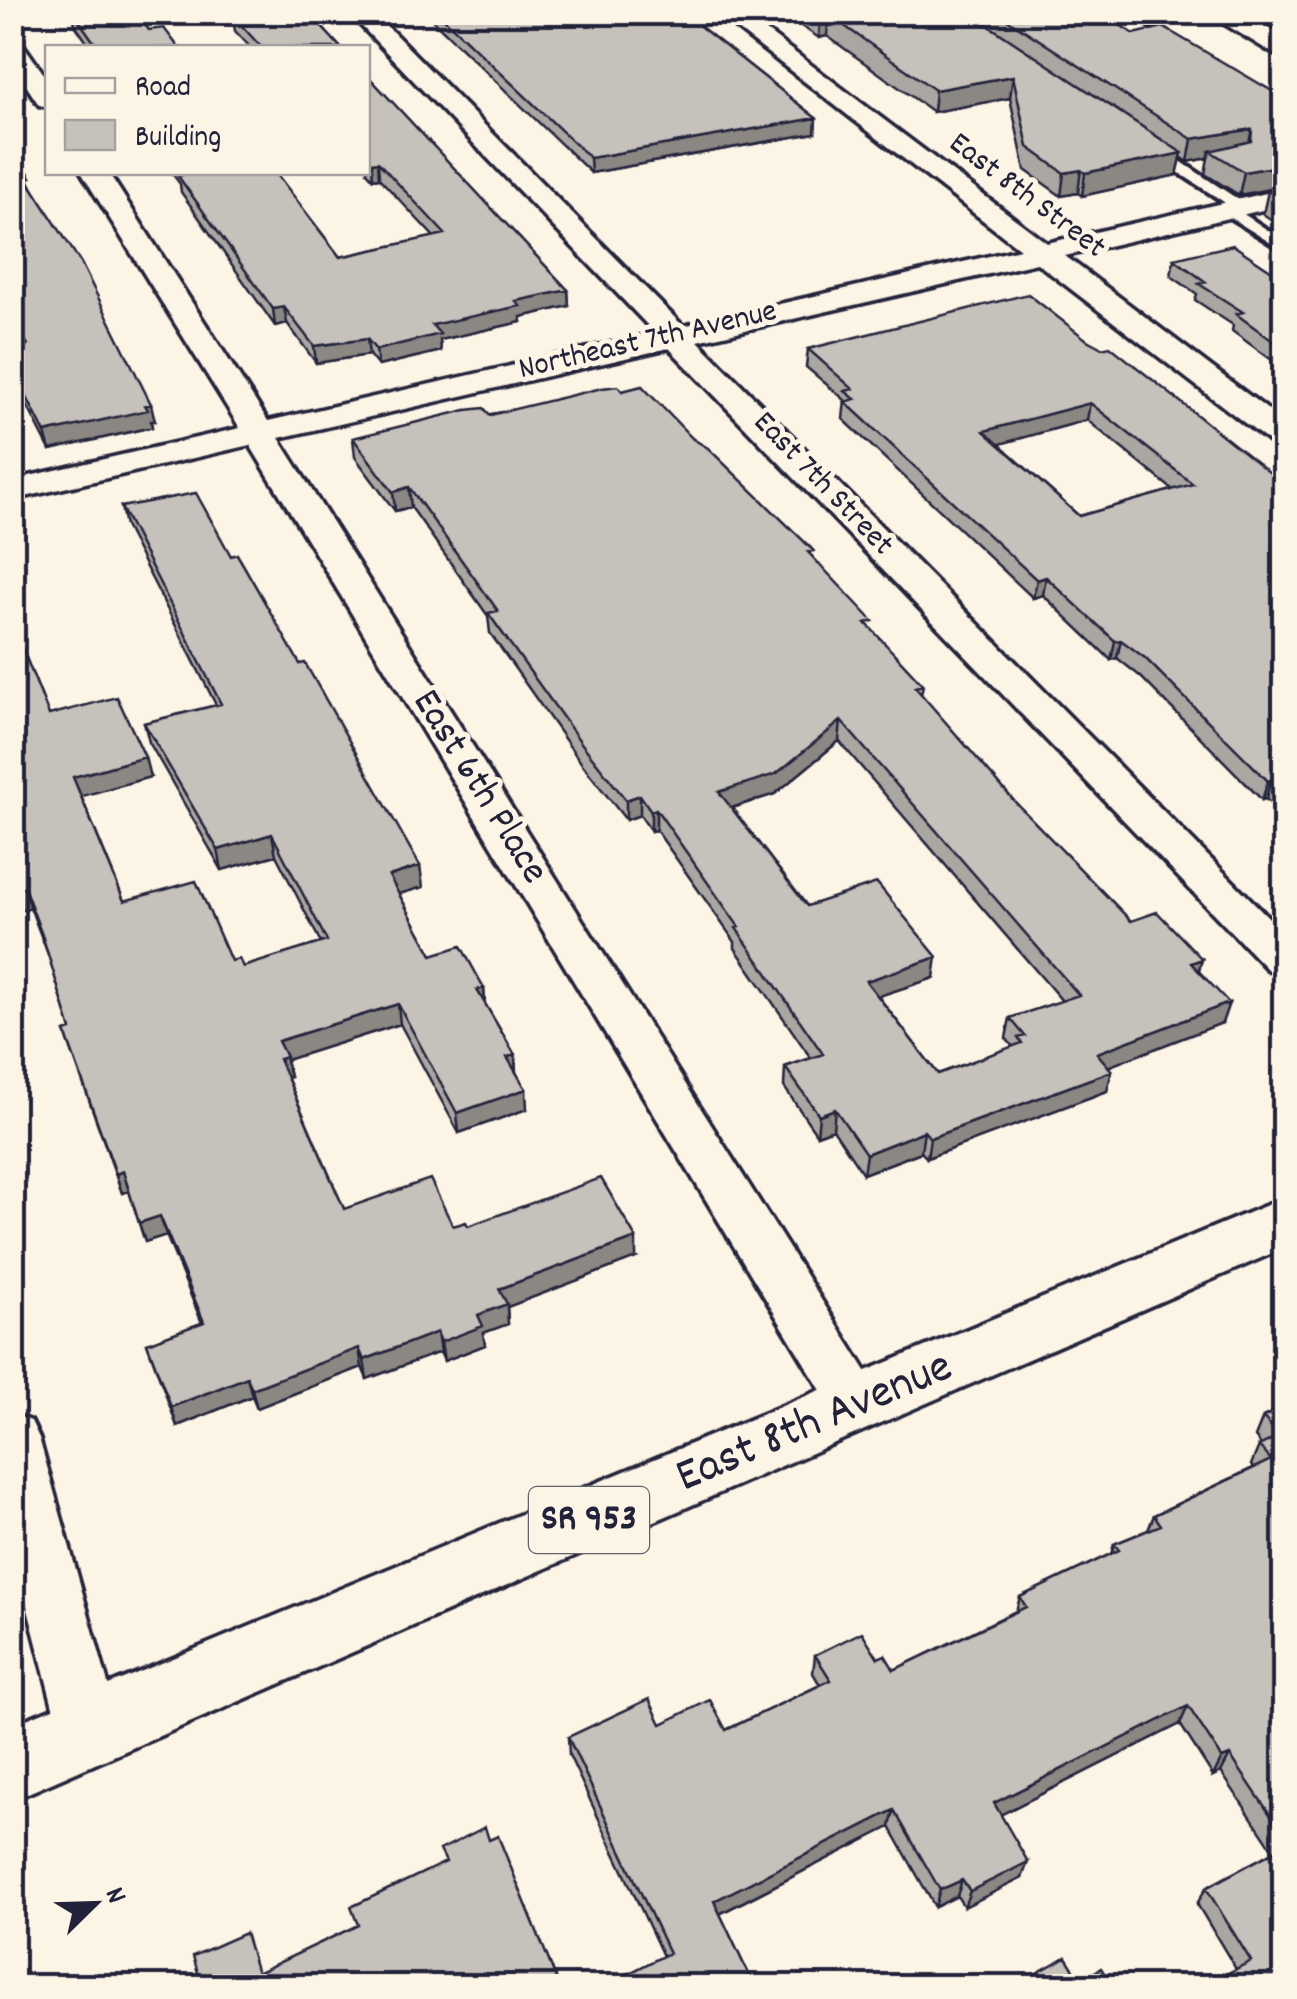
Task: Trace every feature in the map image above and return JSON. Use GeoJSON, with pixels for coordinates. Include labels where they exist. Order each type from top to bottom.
{"type":"FeatureCollection","features":[{"type":"Feature","properties":{"kind":"main road"},"geometry":{"type":"LineString","coordinates":[[1220,12],[1284,48]]}},
{"type":"Feature","properties":{"kind":"main road","name":"East 8th Avenue"},"geometry":{"type":"LineString","coordinates":[[12,1763],[1284,1222]]}},
{"type":"Feature","properties":{"kind":"street","name":"East 7th Street"},"geometry":{"type":"LineString","coordinates":[[359,12],[1284,958]]}},
{"type":"Feature","properties":{"kind":"street","name":"East 8th Street"},"geometry":{"type":"LineString","coordinates":[[726,12],[1284,437]]}},
{"type":"Feature","properties":{"kind":"street"},"geometry":{"type":"LineString","coordinates":[[12,45],[45,95]]}},
{"type":"Feature","properties":{"kind":"street","name":"East 6th Place"},"geometry":{"type":"LineString","coordinates":[[96,175],[260,432],[859,1406]]}},
{"type":"Feature","properties":{"kind":"street","name":"Northeast 7th Avenue"},"geometry":{"type":"LineString","coordinates":[[12,490],[1284,198]]}},
{"type":"Feature","properties":{"kind":"street"},"geometry":{"type":"LineString","coordinates":[[12,1438],[90,1730]]}},
{"type":"Feature","properties":{"kind":"lane"},"geometry":{"type":"LineString","coordinates":[[1107,12],[1154,40],[1182,45]]}},
{"type":"Feature","properties":{"kind":"lane"},"geometry":{"type":"LineString","coordinates":[[1122,22],[1173,12]]}},
{"type":"Feature","properties":{"kind":"lane"},"geometry":{"type":"LineString","coordinates":[[1137,139],[1284,247]]}},
{"type":"Feature","properties":{"kind":"lane"},"geometry":{"type":"LineString","coordinates":[[1184,171],[1203,166]]}},
{"type":"Feature","properties":{"kind":"building"},"geometry":{"type":"Polygon","coordinates":[[[73,12],[134,12],[149,30],[164,28],[177,45],[96,45],[73,12]]]}},
{"type":"Feature","properties":{"kind":"building"},"geometry":{"type":"Polygon","coordinates":[[[308,12],[338,45],[259,45],[233,16],[308,12]]]}},
{"type":"Feature","properties":{"kind":"building"},"geometry":{"type":"Polygon","coordinates":[[[437,12],[682,12],[816,118],[590,158],[437,12]]]}},
{"type":"Feature","properties":{"kind":"building"},"geometry":{"type":"Polygon","coordinates":[[[813,12],[968,12],[1182,153],[1085,173],[1064,173],[1028,147],[1013,76],[935,90],[829,15],[820,17],[813,12]]]}},
{"type":"Feature","properties":{"kind":"building"},"geometry":{"type":"Polygon","coordinates":[[[996,12],[1099,12],[1134,34],[1163,27],[1284,98],[1284,165],[1244,172],[1210,151],[1251,141],[1252,129],[1192,139],[996,12]]]}},
{"type":"Feature","properties":{"kind":"building"},"geometry":{"type":"Polygon","coordinates":[[[370,78],[568,290],[516,301],[520,306],[432,325],[440,334],[376,350],[367,339],[314,346],[284,307],[273,309],[178,176],[277,175],[340,257],[445,234],[378,162],[372,163],[370,78]]]}},
{"type":"Feature","properties":{"kind":"building"},"geometry":{"type":"Polygon","coordinates":[[[12,145],[31,177],[26,178],[81,263],[151,404],[145,405],[148,410],[45,433],[12,368],[12,348],[28,345],[12,318],[12,145]]]}},
{"type":"Feature","properties":{"kind":"building"},"geometry":{"type":"Polygon","coordinates":[[[1284,186],[1284,201],[1268,191],[1284,186]]]}},
{"type":"Feature","properties":{"kind":"building"},"geometry":{"type":"Polygon","coordinates":[[[1233,245],[1284,279],[1284,349],[1236,314],[1243,312],[1199,284],[1206,282],[1174,259],[1233,245]]]}},
{"type":"Feature","properties":{"kind":"building"},"geometry":{"type":"Polygon","coordinates":[[[1028,294],[1087,340],[1102,348],[1110,346],[1284,484],[1284,793],[1145,658],[1121,640],[1115,641],[1046,577],[1037,580],[845,402],[855,399],[845,391],[853,389],[808,349],[1028,294]],[[1090,403],[984,431],[1079,516],[1193,484],[1090,403]]]}},
{"type":"Feature","properties":{"kind":"building"},"geometry":{"type":"Polygon","coordinates":[[[618,386],[622,391],[642,386],[814,551],[808,552],[873,621],[866,623],[923,685],[915,687],[1015,802],[1131,921],[1157,912],[1202,959],[1191,963],[1229,1003],[1097,1053],[1112,1071],[930,1138],[924,1131],[866,1154],[835,1109],[819,1115],[785,1067],[823,1054],[736,928],[739,927],[656,809],[651,811],[640,795],[626,800],[582,744],[488,613],[498,611],[409,487],[393,492],[353,438],[466,410],[484,408],[490,415],[618,386]],[[841,721],[776,774],[719,792],[807,906],[877,883],[937,957],[866,981],[938,1074],[1022,1043],[1018,1038],[1025,1036],[1010,1018],[1079,995],[841,721]]]}},
{"type":"Feature","properties":{"kind":"building"},"geometry":{"type":"Polygon","coordinates":[[[196,493],[231,556],[237,554],[300,664],[305,663],[420,866],[389,876],[432,955],[461,946],[484,988],[477,990],[515,1055],[507,1057],[526,1089],[457,1113],[398,1004],[278,1041],[286,1057],[279,1059],[344,1209],[430,1179],[453,1226],[466,1222],[468,1226],[601,1178],[636,1238],[499,1289],[507,1304],[478,1315],[483,1326],[441,1342],[437,1332],[364,1360],[359,1348],[252,1389],[247,1377],[171,1407],[147,1343],[204,1322],[160,1216],[139,1223],[123,1171],[116,1174],[65,1032],[71,1030],[43,938],[24,887],[12,890],[12,623],[49,715],[117,697],[145,757],[73,777],[124,901],[196,881],[231,961],[239,959],[243,967],[327,941],[272,834],[218,850],[144,723],[221,704],[121,507],[196,493]]]}},
{"type":"Feature","properties":{"kind":"building"},"geometry":{"type":"Polygon","coordinates":[[[1284,1407],[1284,1835],[1230,1755],[1222,1758],[1188,1706],[994,1803],[1028,1862],[970,1891],[962,1880],[940,1890],[894,1810],[714,1901],[754,1986],[622,1986],[618,1979],[669,1953],[568,1737],[649,1699],[661,1724],[710,1700],[726,1730],[831,1680],[815,1655],[862,1632],[878,1658],[885,1655],[894,1670],[1026,1607],[1020,1597],[1119,1550],[1114,1544],[1161,1525],[1154,1515],[1271,1460],[1259,1446],[1279,1436],[1263,1417],[1284,1407]]]}},
{"type":"Feature","properties":{"kind":"building"},"geometry":{"type":"Polygon","coordinates":[[[485,1827],[489,1840],[498,1836],[556,1978],[541,1986],[202,1986],[193,1956],[245,1933],[257,1973],[358,1925],[351,1907],[446,1862],[440,1850],[485,1827]]]}},
{"type":"Feature","properties":{"kind":"building"},"geometry":{"type":"Polygon","coordinates":[[[1284,1846],[1284,1986],[1231,1986],[1223,1976],[1251,1961],[1206,1888],[1284,1846]]]}},
{"type":"Feature","properties":{"kind":"building"},"geometry":{"type":"Polygon","coordinates":[[[1066,1957],[1081,1981],[1101,1968],[1112,1986],[1013,1986],[1066,1957]]]}}]}
